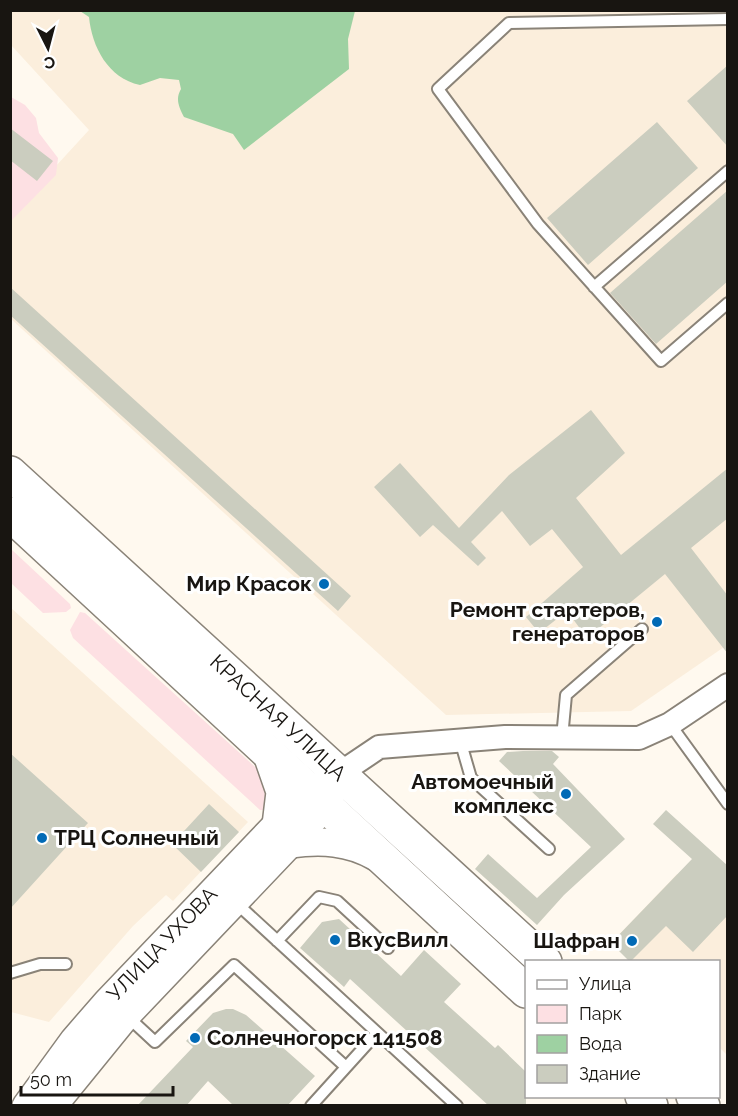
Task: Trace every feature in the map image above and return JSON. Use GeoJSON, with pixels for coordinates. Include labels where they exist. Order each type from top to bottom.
{"type":"FeatureCollection","features":[{"type":"Feature","properties":{"kind":"highway","name":"КРАСНАЯ УЛИЦА"},"geometry":{"type":"LineString","coordinates":[[10,473],[543,960]]}},
{"type":"Feature","properties":{"kind":"highway","name":"КРАСНАЯ УЛИЦА"},"geometry":{"type":"LineString","coordinates":[[10,514],[525,990]]}},
{"type":"Feature","properties":{"kind":"street"},"geometry":{"type":"LineString","coordinates":[[339,774],[379,747],[505,737],[639,738],[670,724],[728,685]]}},
{"type":"Feature","properties":{"kind":"street"},"geometry":{"type":"LineString","coordinates":[[266,752],[280,792],[283,834],[314,841],[352,845],[390,865]]}},
{"type":"Feature","properties":{"kind":"street","name":"УЛИЦА УХОВА"},"geometry":{"type":"LineString","coordinates":[[26,1106],[87,1025],[283,834],[339,774]]}},
{"type":"Feature","properties":{"kind":"street","name":"УЛИЦА УХОВА"},"geometry":{"type":"LineString","coordinates":[[53,1106],[126,1016],[234,901],[283,834]]}},
{"type":"Feature","properties":{"kind":"lane"},"geometry":{"type":"LineString","coordinates":[[728,19],[508,23],[438,89],[538,224],[661,361],[728,303]]}},
{"type":"Feature","properties":{"kind":"lane"},"geometry":{"type":"LineString","coordinates":[[594,287],[728,171]]}},
{"type":"Feature","properties":{"kind":"lane"},"geometry":{"type":"LineString","coordinates":[[562,738],[566,694],[642,629]]}},
{"type":"Feature","properties":{"kind":"lane"},"geometry":{"type":"LineString","coordinates":[[670,724],[728,804]]}},
{"type":"Feature","properties":{"kind":"lane"},"geometry":{"type":"LineString","coordinates":[[460,740],[471,778],[549,849]]}},
{"type":"Feature","properties":{"kind":"lane"},"geometry":{"type":"LineString","coordinates":[[277,941],[319,897],[337,901],[388,948]]}},
{"type":"Feature","properties":{"kind":"lane"},"geometry":{"type":"LineString","coordinates":[[234,901],[457,1106]]}},
{"type":"Feature","properties":{"kind":"lane"},"geometry":{"type":"LineString","coordinates":[[10,973],[40,964],[66,964]]}},
{"type":"Feature","properties":{"kind":"lane"},"geometry":{"type":"LineString","coordinates":[[126,1016],[155,1042],[234,965],[346,1067]]}},
{"type":"Feature","properties":{"kind":"lane"},"geometry":{"type":"LineString","coordinates":[[311,1106],[377,1033]]}},
{"type":"Feature","properties":{"kind":"shaded area"},"geometry":{"type":"Polygon","coordinates":[[[11,11],[727,11],[727,645],[631,711],[446,715],[11,319],[10,216],[89,130],[11,45],[11,11]]]}},
{"type":"Feature","properties":{"kind":"shaded area"},"geometry":{"type":"Polygon","coordinates":[[[10,607],[248,822],[173,901],[166,895],[133,926],[49,1022],[11,1012],[10,607]]]}},
{"type":"Feature","properties":{"kind":"shaded area"},"geometry":{"type":"Polygon","coordinates":[[[677,874],[713,909],[727,896],[727,1055],[720,1048],[720,960],[629,960],[611,943],[677,874]]]}},
{"type":"Feature","properties":{"kind":"green space"},"geometry":{"type":"Polygon","coordinates":[[[11,97],[25,105],[36,118],[39,133],[58,158],[56,175],[11,221],[11,97]]]}},
{"type":"Feature","properties":{"kind":"green space"},"geometry":{"type":"Polygon","coordinates":[[[11,549],[70,604],[71,608],[66,612],[43,613],[11,583],[11,549]]]}},
{"type":"Feature","properties":{"kind":"green space"},"geometry":{"type":"Polygon","coordinates":[[[80,612],[85,613],[263,774],[268,789],[264,810],[260,810],[73,638],[70,630],[80,612]]]}},
{"type":"Feature","properties":{"kind":"water"},"geometry":{"type":"Polygon","coordinates":[[[80,11],[355,11],[348,39],[349,69],[244,150],[233,134],[184,117],[178,103],[181,89],[179,80],[160,78],[140,85],[119,76],[98,50],[89,17],[80,11]]]}},
{"type":"Feature","properties":{"kind":"building"},"geometry":{"type":"Polygon","coordinates":[[[728,65],[728,147],[687,101],[728,65]]]}},
{"type":"Feature","properties":{"kind":"building"},"geometry":{"type":"Polygon","coordinates":[[[657,122],[698,168],[588,265],[547,218],[657,122]]]}},
{"type":"Feature","properties":{"kind":"building"},"geometry":{"type":"Polygon","coordinates":[[[10,128],[53,161],[37,181],[10,160],[10,128]]]}},
{"type":"Feature","properties":{"kind":"building"},"geometry":{"type":"Polygon","coordinates":[[[728,190],[728,281],[656,344],[610,293],[728,190]]]}},
{"type":"Feature","properties":{"kind":"building"},"geometry":{"type":"Polygon","coordinates":[[[10,287],[351,596],[338,611],[10,315],[10,287]]]}},
{"type":"Feature","properties":{"kind":"building"},"geometry":{"type":"Polygon","coordinates":[[[591,410],[625,453],[576,498],[621,555],[728,468],[728,518],[691,548],[728,596],[728,654],[665,574],[587,638],[567,611],[539,633],[526,617],[583,567],[552,529],[530,546],[502,511],[471,542],[486,558],[478,566],[433,525],[420,537],[374,487],[400,463],[459,528],[509,475],[591,410]]]}},
{"type":"Feature","properties":{"kind":"building"},"geometry":{"type":"Polygon","coordinates":[[[552,751],[559,757],[553,764],[625,839],[564,895],[537,925],[475,869],[488,854],[537,898],[591,847],[499,761],[507,752],[552,751]]]}},
{"type":"Feature","properties":{"kind":"building","name":"ТРЦ Солнечный"},"geometry":{"type":"Polygon","coordinates":[[[10,753],[88,823],[10,909],[10,753]]]}},
{"type":"Feature","properties":{"kind":"building"},"geometry":{"type":"Polygon","coordinates":[[[209,804],[239,832],[201,872],[172,844],[209,804]]]}},
{"type":"Feature","properties":{"kind":"building"},"geometry":{"type":"Polygon","coordinates":[[[666,810],[728,866],[728,915],[693,952],[666,926],[632,960],[628,960],[611,943],[692,859],[653,824],[666,810]]]}},
{"type":"Feature","properties":{"kind":"building"},"geometry":{"type":"Polygon","coordinates":[[[339,919],[401,976],[424,950],[461,984],[444,1002],[495,1048],[498,1045],[525,1071],[526,1106],[489,1106],[350,979],[344,987],[300,948],[322,922],[339,919]]]}},
{"type":"Feature","properties":{"kind":"building"},"geometry":{"type":"Polygon","coordinates":[[[233,1009],[246,1015],[315,1076],[287,1106],[234,1106],[208,1081],[186,1106],[137,1106],[193,1047],[186,1041],[213,1013],[233,1009]]]}},
{"type":"Feature","properties":{"kind":"place","name":"Мир Красок"},"geometry":{"type":"Point","coordinates":[324,584]}},
{"type":"Feature","properties":{"kind":"place","name":"Ремонт стартеров, генераторов"},"geometry":{"type":"Point","coordinates":[657,622]}},
{"type":"Feature","properties":{"kind":"place","name":"Автомоечный комплекс"},"geometry":{"type":"Point","coordinates":[566,794]}},
{"type":"Feature","properties":{"kind":"place","name":"ТРЦ Солнечный"},"geometry":{"type":"Point","coordinates":[42,838]}},
{"type":"Feature","properties":{"kind":"place","name":"ВкусВилл"},"geometry":{"type":"Point","coordinates":[335,940]}},
{"type":"Feature","properties":{"kind":"place","name":"Шафран"},"geometry":{"type":"Point","coordinates":[632,941]}},
{"type":"Feature","properties":{"kind":"place","name":"Солнечногорск 141508"},"geometry":{"type":"Point","coordinates":[195,1038]}}]}
